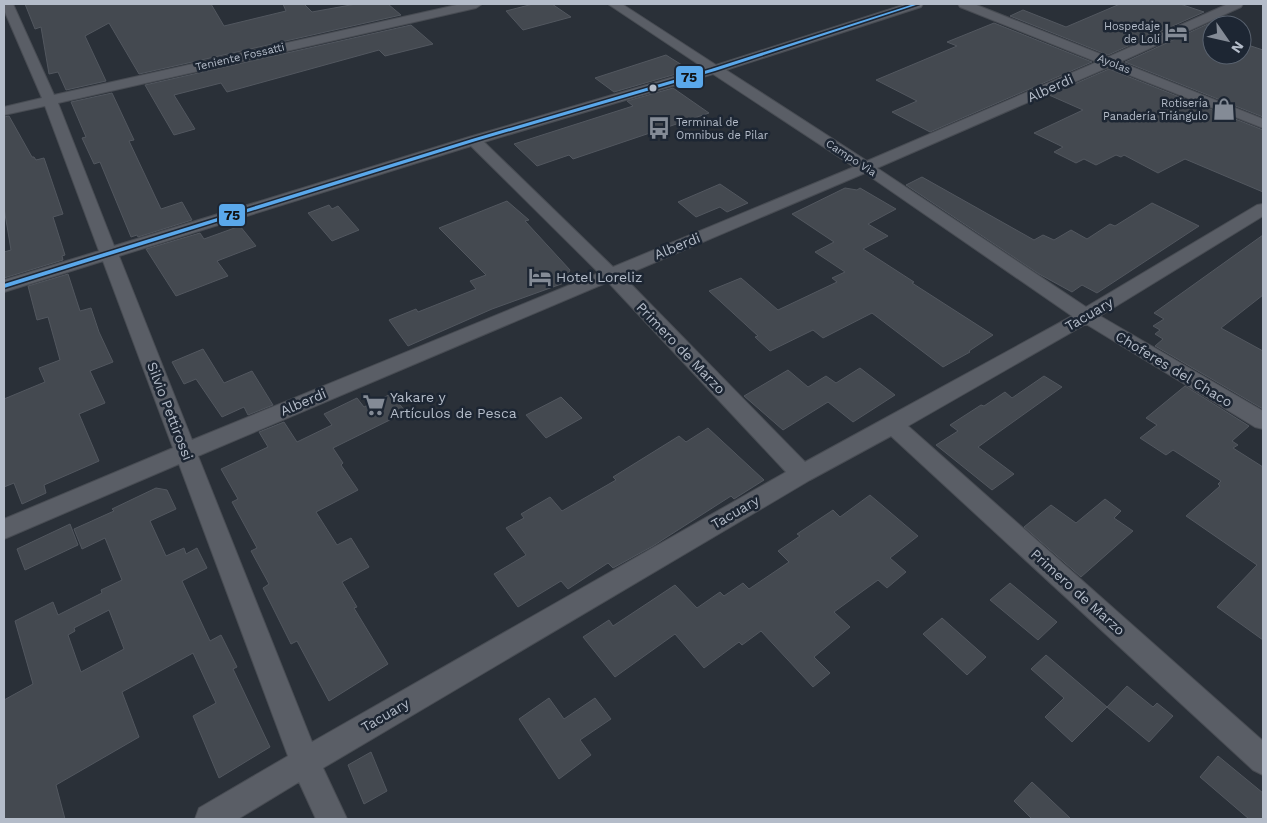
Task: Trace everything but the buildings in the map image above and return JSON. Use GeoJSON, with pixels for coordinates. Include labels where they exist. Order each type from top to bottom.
{"type":"FeatureCollection","features":[{"type":"Feature","properties":{"kind":"street","name":"Silvio Pettirossi"},"geometry":{"type":"LineString","coordinates":[[7,4],[49,99],[305,762],[332,819]]}},
{"type":"Feature","properties":{"kind":"street","name":"Teniente Fossatti"},"geometry":{"type":"LineString","coordinates":[[4,110],[476,4]]}},
{"type":"Feature","properties":{"kind":"street","name":"Campo Vìa"},"geometry":{"type":"LineString","coordinates":[[614,4],[713,70],[867,168],[1086,316]]}},
{"type":"Feature","properties":{"kind":"street"},"geometry":{"type":"LineString","coordinates":[[4,286],[108,252],[474,140],[713,70],[917,4]]}},
{"type":"Feature","properties":{"kind":"street","name":"Ayolas"},"geometry":{"type":"LineString","coordinates":[[964,4],[1263,124]]}},
{"type":"Feature","properties":{"kind":"street","name":"Alberdi"},"geometry":{"type":"LineString","coordinates":[[4,529],[186,451],[867,168],[1237,4]]}},
{"type":"Feature","properties":{"kind":"street","name":"Primero de Marzo"},"geometry":{"type":"LineString","coordinates":[[474,140],[610,274],[802,474]]}},
{"type":"Feature","properties":{"kind":"street","name":"Tacuary"},"geometry":{"type":"LineString","coordinates":[[210,819],[802,474],[1086,316],[1263,209]]}},
{"type":"Feature","properties":{"kind":"street","name":"Choferes del Chaco"},"geometry":{"type":"LineString","coordinates":[[1086,316],[1263,421]]}},
{"type":"Feature","properties":{"kind":"street","name":"Primero de Marzo"},"geometry":{"type":"LineString","coordinates":[[893,425],[1263,760]]}},
{"type":"Feature","properties":{"kind":"transit line","name":"75"},"geometry":{"type":"LineString","coordinates":[[4,286],[474,140],[713,70],[917,4]]}},
{"type":"Feature","properties":{"kind":"place","name":"Hospedaje de Loli"},"geometry":{"type":"Point","coordinates":[1176,32]}},
{"type":"Feature","properties":{"kind":"place","name":"Rotisería Panadería Triángulo"},"geometry":{"type":"Point","coordinates":[1224,109]}},
{"type":"Feature","properties":{"kind":"place","name":"Terminal de Omnibus de Pilar"},"geometry":{"type":"Point","coordinates":[659,128]}},
{"type":"Feature","properties":{"kind":"place","name":"Hotel Loreliz"},"geometry":{"type":"Point","coordinates":[540,277]}},
{"type":"Feature","properties":{"kind":"place","name":"Yakare y Artículos de Pesca"},"geometry":{"type":"Point","coordinates":[374,405]}}]}
